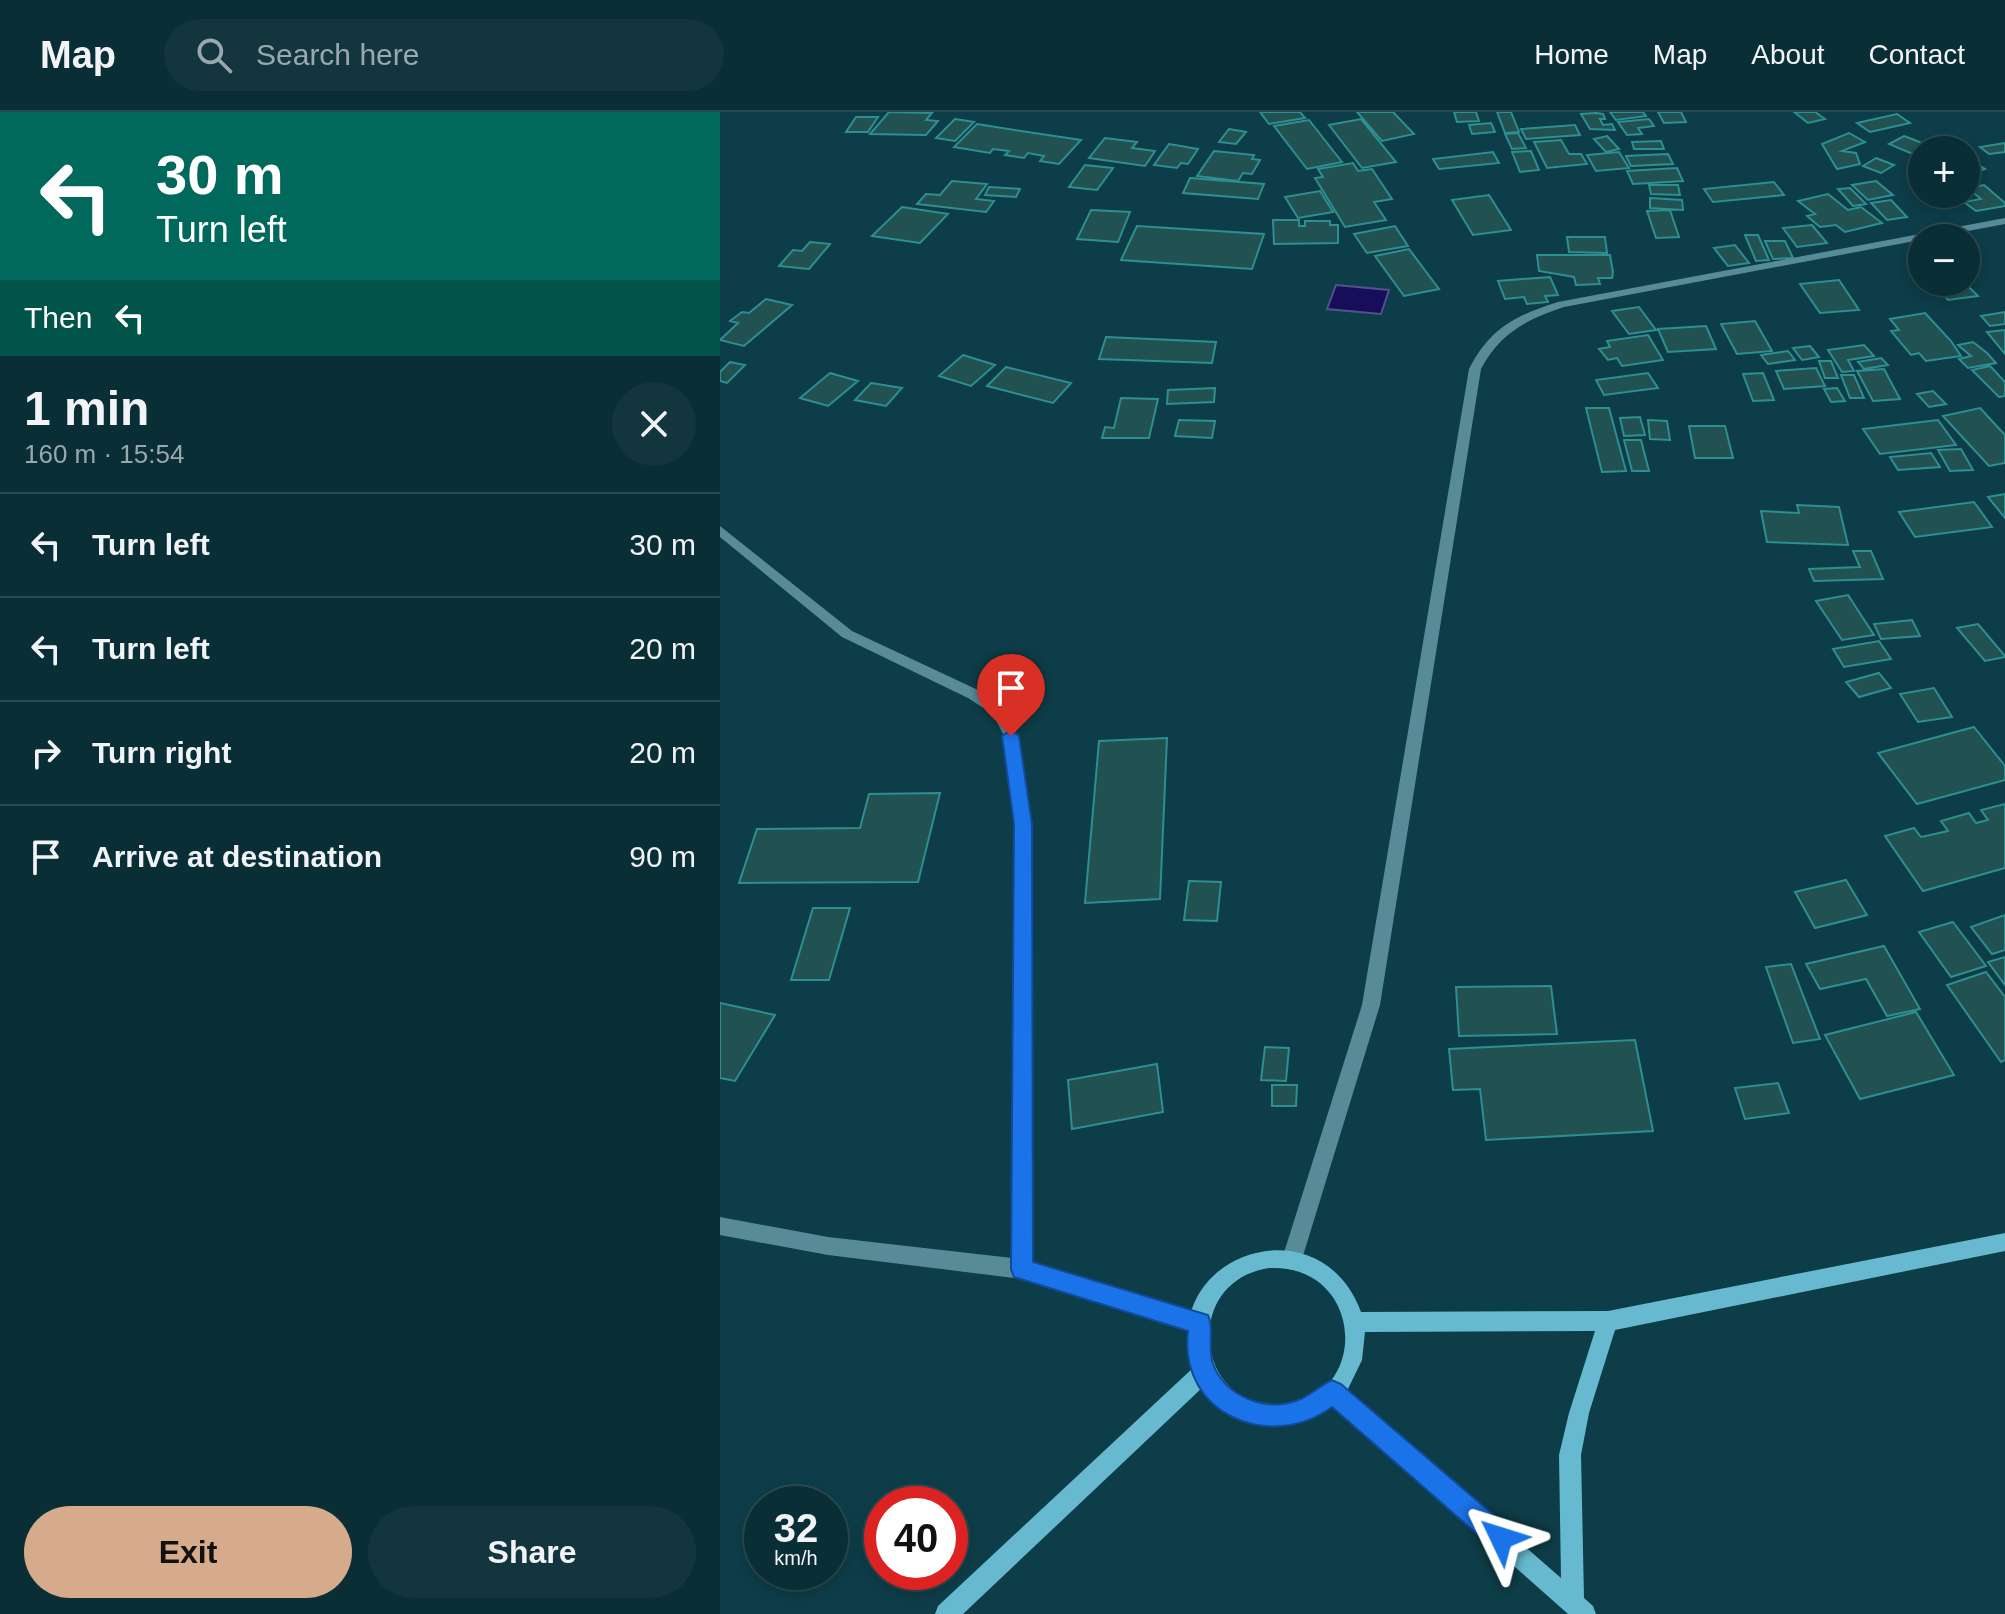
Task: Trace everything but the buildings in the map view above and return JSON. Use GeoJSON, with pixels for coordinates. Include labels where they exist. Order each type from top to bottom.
{"type":"FeatureCollection","features":[{"type":"Feature","properties":{"kind":"street"},"geometry":{"type":"LineString","coordinates":[[1292,1259],[1371,1005],[1475,369],[1488,342],[1519,318],[1562,304],[2005,221]]}},
{"type":"Feature","properties":{"kind":"street"},"geometry":{"type":"LineString","coordinates":[[720,530],[847,634],[973,694],[999,711],[1011,736],[1023,824],[1022,1269]]}},
{"type":"Feature","properties":{"kind":"street"},"geometry":{"type":"LineString","coordinates":[[720,1226],[828,1246],[1022,1269],[1200,1323]]}},
{"type":"Feature","properties":{"kind":"street"},"geometry":{"type":"LineString","coordinates":[[1355,1322],[1608,1321],[2005,1242]]}},
{"type":"Feature","properties":{"kind":"street"},"geometry":{"type":"LineString","coordinates":[[1267,1259],[1292,1259],[1315,1266],[1334,1279],[1347,1299],[1355,1322],[1355,1347],[1348,1371],[1332,1392],[1311,1407],[1287,1416],[1262,1416],[1238,1408],[1218,1392],[1204,1372],[1198,1348],[1200,1323],[1209,1300],[1224,1281],[1244,1266],[1267,1259]]}},
{"type":"Feature","properties":{"kind":"street"},"geometry":{"type":"LineString","coordinates":[[1579,1608],[1570,1455],[1579,1413],[1608,1321]]}},
{"type":"Feature","properties":{"kind":"street"},"geometry":{"type":"LineString","coordinates":[[946,1614],[1204,1372]]}},
{"type":"Feature","properties":{"kind":"street"},"geometry":{"type":"LineString","coordinates":[[1332,1392],[1579,1608]]}},
{"type":"Feature","properties":{"kind":"shaded area"},"geometry":{"type":"Polygon","coordinates":[[[1336,285],[1389,290],[1381,314],[1327,309],[1336,285]]]}},
{"type":"Feature","properties":{"kind":"route"},"geometry":{"type":"LineString","coordinates":[[1011,736],[1023,824],[1022,1269],[1200,1323],[1198,1348],[1204,1372],[1218,1392],[1238,1408],[1262,1416],[1287,1416],[1311,1407],[1332,1392],[1501,1538]]}}]}
